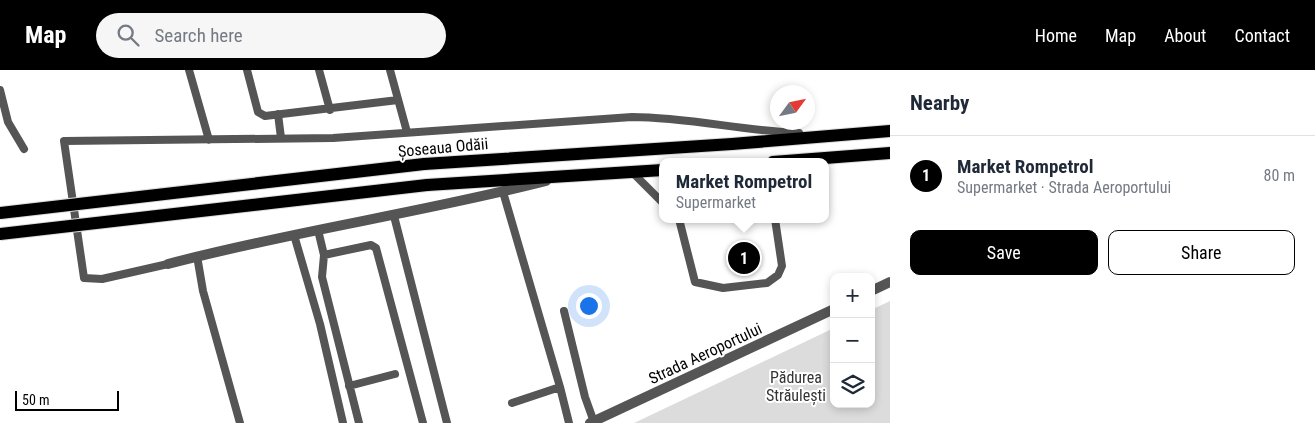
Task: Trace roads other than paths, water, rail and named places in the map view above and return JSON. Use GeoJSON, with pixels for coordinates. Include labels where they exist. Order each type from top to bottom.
{"type":"FeatureCollection","features":[{"type":"Feature","properties":{"kind":"main road","name":"Șoseaua Odăii"},"geometry":{"type":"LineString","coordinates":[[0,213],[424,164],[732,144],[890,131]]}},
{"type":"Feature","properties":{"kind":"main road"},"geometry":{"type":"LineString","coordinates":[[828,158],[890,153]]}},
{"type":"Feature","properties":{"kind":"main road"},"geometry":{"type":"LineString","coordinates":[[0,234],[427,185],[659,170]]}},
{"type":"Feature","properties":{"kind":"street"},"geometry":{"type":"LineString","coordinates":[[168,264],[294,235],[394,216],[503,192],[569,175]]}},
{"type":"Feature","properties":{"kind":"street"},"geometry":{"type":"LineString","coordinates":[[875,289],[890,282]]}},
{"type":"Feature","properties":{"kind":"street","name":"Strada Aeroportului"},"geometry":{"type":"LineString","coordinates":[[592,422],[830,311]]}},
{"type":"Feature","properties":{"kind":"lane"},"geometry":{"type":"LineString","coordinates":[[190,70],[209,140]]}},
{"type":"Feature","properties":{"kind":"lane"},"geometry":{"type":"LineString","coordinates":[[246,70],[258,112],[265,116],[330,110],[398,100]]}},
{"type":"Feature","properties":{"kind":"lane"},"geometry":{"type":"LineString","coordinates":[[319,70],[330,110]]}},
{"type":"Feature","properties":{"kind":"lane"},"geometry":{"type":"LineString","coordinates":[[390,70],[407,132]]}},
{"type":"Feature","properties":{"kind":"lane"},"geometry":{"type":"LineString","coordinates":[[0,90],[8,122],[24,149]]}},
{"type":"Feature","properties":{"kind":"lane"},"geometry":{"type":"LineString","coordinates":[[278,114],[281,138]]}},
{"type":"Feature","properties":{"kind":"lane"},"geometry":{"type":"LineString","coordinates":[[168,264],[102,279],[84,278],[64,141],[333,138],[632,117],[667,117],[737,129],[829,135]]}},
{"type":"Feature","properties":{"kind":"lane"},"geometry":{"type":"LineString","coordinates":[[632,172],[659,199]]}},
{"type":"Feature","properties":{"kind":"lane"},"geometry":{"type":"LineString","coordinates":[[503,192],[569,423]]}},
{"type":"Feature","properties":{"kind":"lane"},"geometry":{"type":"LineString","coordinates":[[394,216],[447,423]]}},
{"type":"Feature","properties":{"kind":"lane"},"geometry":{"type":"LineString","coordinates":[[680,223],[695,282],[724,288],[767,283],[778,275],[782,266],[776,223]]}},
{"type":"Feature","properties":{"kind":"lane"},"geometry":{"type":"LineString","coordinates":[[318,230],[324,255],[322,277],[359,423]]}},
{"type":"Feature","properties":{"kind":"lane"},"geometry":{"type":"LineString","coordinates":[[294,235],[320,324],[343,423]]}},
{"type":"Feature","properties":{"kind":"lane"},"geometry":{"type":"LineString","coordinates":[[324,255],[370,245],[376,248],[423,423]]}},
{"type":"Feature","properties":{"kind":"lane"},"geometry":{"type":"LineString","coordinates":[[197,256],[203,290],[240,423]]}},
{"type":"Feature","properties":{"kind":"lane"},"geometry":{"type":"LineString","coordinates":[[564,311],[592,422]]}},
{"type":"Feature","properties":{"kind":"lane"},"geometry":{"type":"LineString","coordinates":[[349,386],[394,374]]}},
{"type":"Feature","properties":{"kind":"lane"},"geometry":{"type":"LineString","coordinates":[[512,403],[560,387]]}},
{"type":"Feature","properties":{"kind":"place","name":"Market Rompetrol"},"geometry":{"type":"Point","coordinates":[744,258]}},
{"type":"Feature","properties":{"kind":"park label","name":"Pădurea Străulești"},"geometry":{"type":"Point","coordinates":[796,386]}}]}
